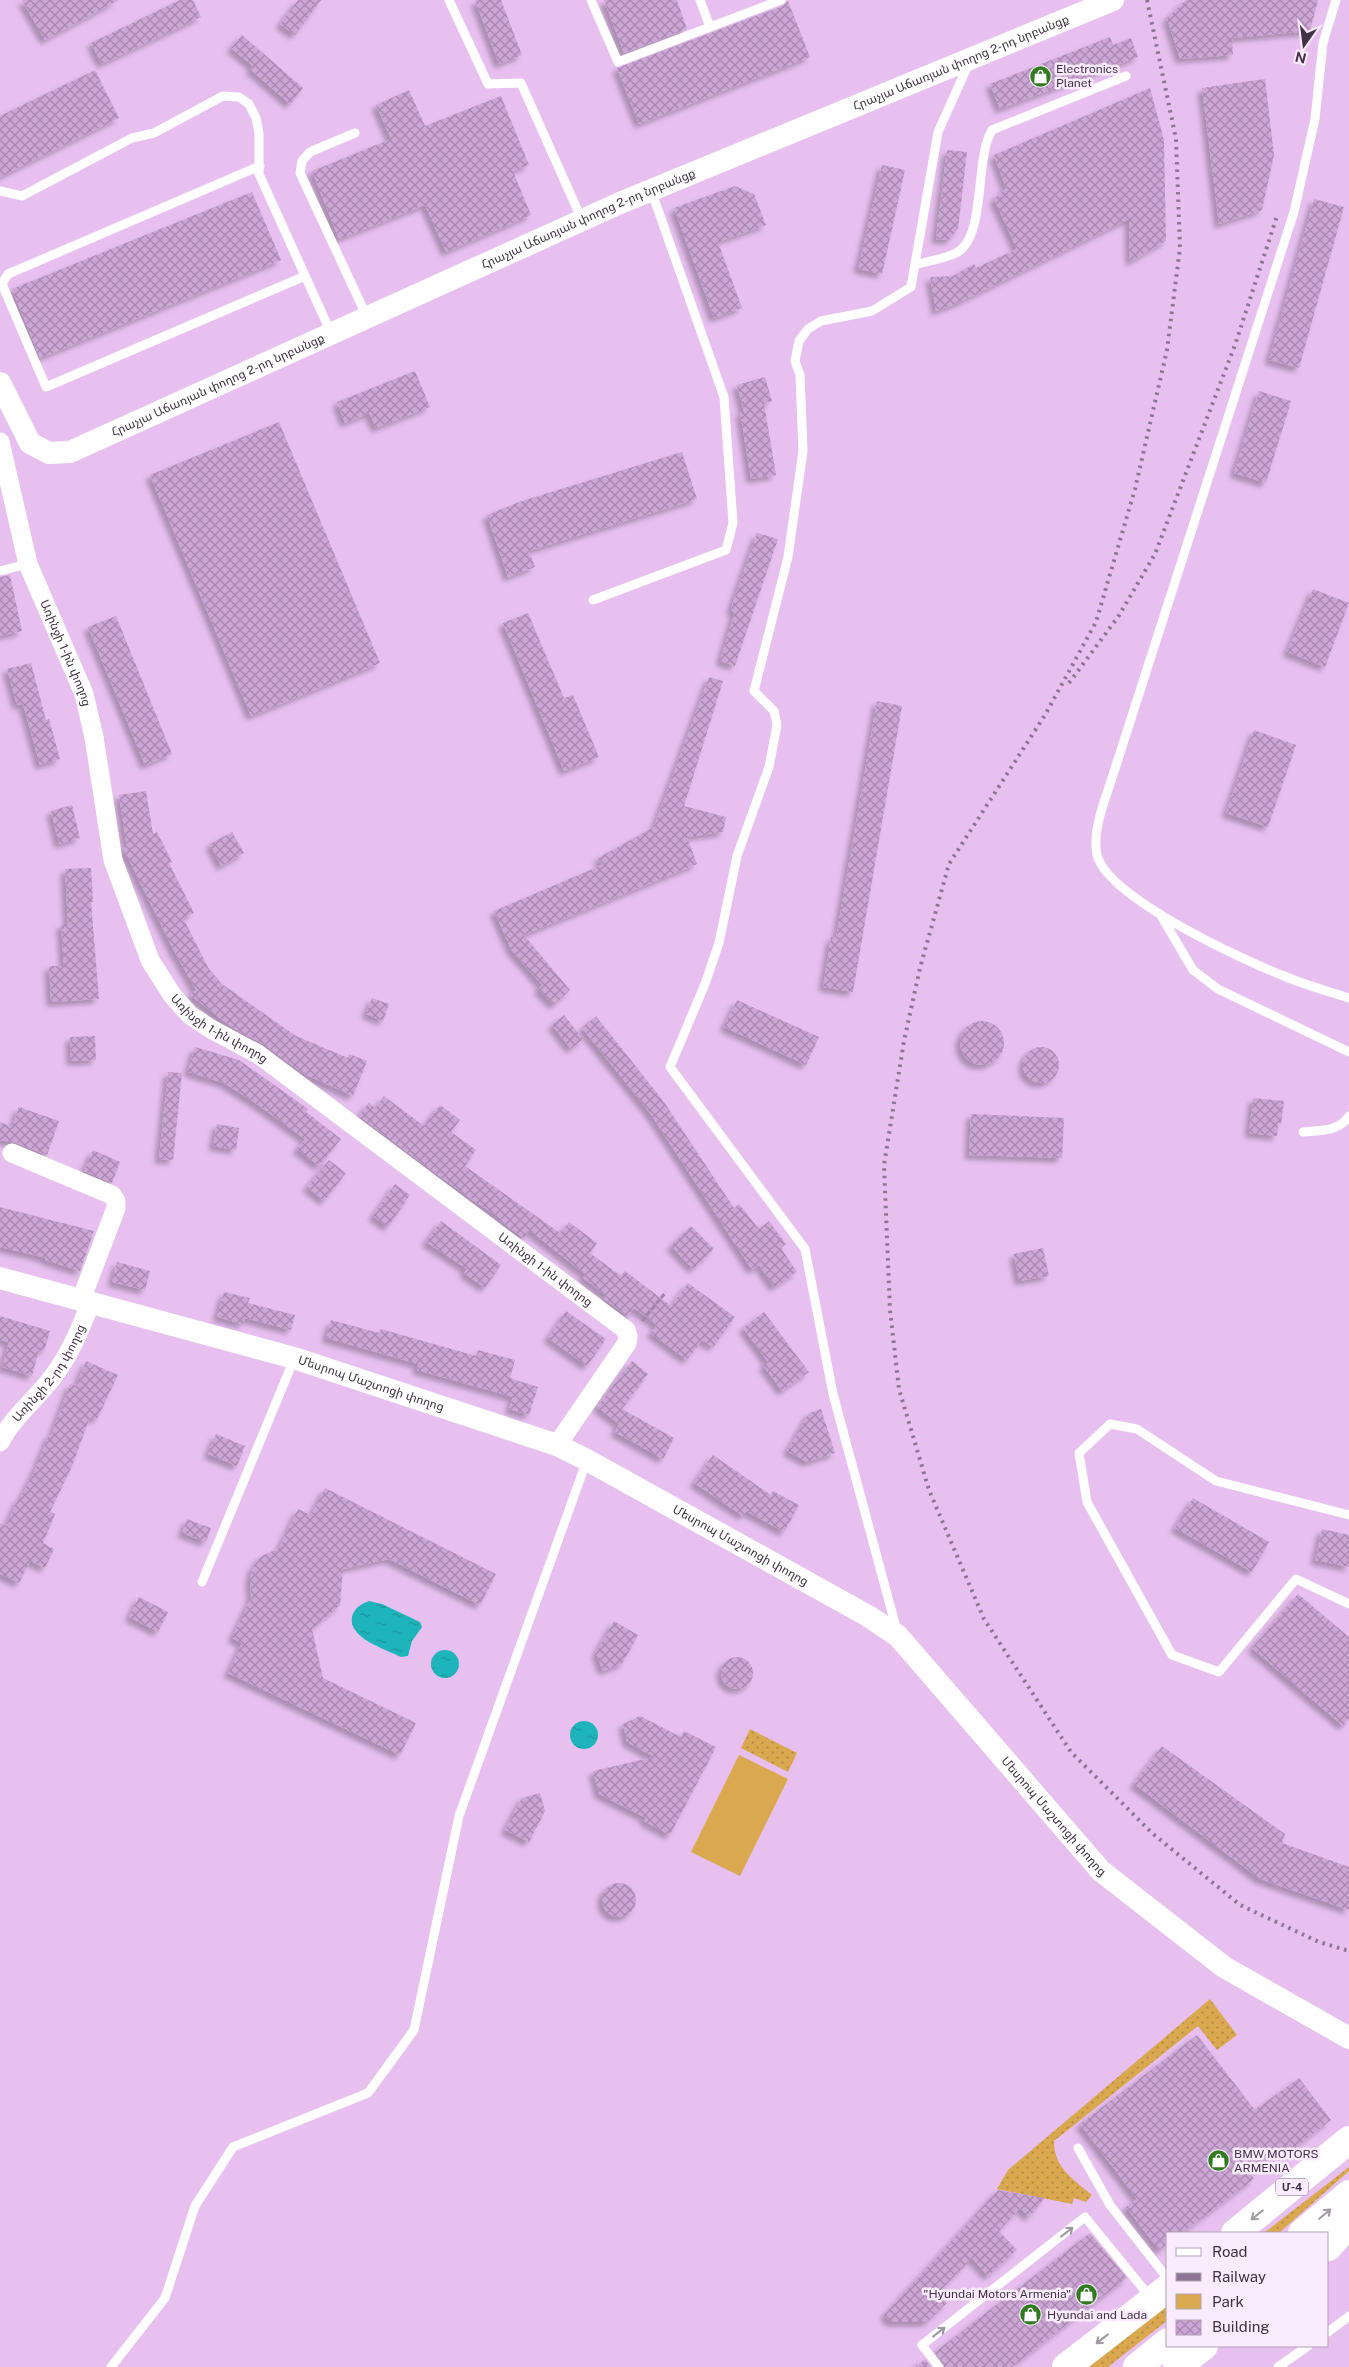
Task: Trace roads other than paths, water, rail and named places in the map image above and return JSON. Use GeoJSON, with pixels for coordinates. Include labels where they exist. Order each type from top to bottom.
{"type":"FeatureCollection","features":[{"type":"Feature","properties":{"kind":"highway","name":"Մ-4"},"geometry":{"type":"LineString","coordinates":[[1236,2232],[1349,2140]]}},
{"type":"Feature","properties":{"kind":"highway"},"geometry":{"type":"LineString","coordinates":[[1303,2232],[1349,2194]]}},
{"type":"Feature","properties":{"kind":"highway"},"geometry":{"type":"LineString","coordinates":[[1329,2246],[1349,2224]]}},
{"type":"Feature","properties":{"kind":"highway"},"geometry":{"type":"LineString","coordinates":[[1066,2367],[1163,2289]]}},
{"type":"Feature","properties":{"kind":"highway"},"geometry":{"type":"LineString","coordinates":[[1137,2367],[1166,2344]]}},
{"type":"Feature","properties":{"kind":"highway"},"geometry":{"type":"LineString","coordinates":[[1178,2367],[1203,2347]]}},
{"type":"Feature","properties":{"kind":"street","name":"Հրաչյա Աճառյան փողոց 2-րդ նրբանցք"},"geometry":{"type":"LineString","coordinates":[[0,383],[30,443],[48,452],[70,452],[651,190],[972,58],[1087,5],[1113,0]]}},
{"type":"Feature","properties":{"kind":"street","name":"Առինջի 1-ին փողոց"},"geometry":{"type":"LineString","coordinates":[[0,442],[28,564],[84,694],[94,738],[113,860],[150,960],[172,995],[190,1015],[211,1029],[258,1054],[626,1330],[628,1336],[627,1343],[557,1445]]}},
{"type":"Feature","properties":{"kind":"street","name":"Առինջի 2-րդ փողոց"},"geometry":{"type":"LineString","coordinates":[[0,1442],[8,1427],[52,1379],[70,1353],[116,1208],[116,1201],[112,1195],[12,1153]]}},
{"type":"Feature","properties":{"kind":"street","name":"Մեսրոպ Մաշտոցի փողոց"},"geometry":{"type":"LineString","coordinates":[[0,1278],[294,1358],[557,1445],[868,1616],[898,1636],[1101,1871],[1224,1967],[1349,2038]]}},
{"type":"Feature","properties":{"kind":"lane"},"geometry":{"type":"LineString","coordinates":[[449,0],[488,84],[521,83],[582,220]]}},
{"type":"Feature","properties":{"kind":"lane"},"geometry":{"type":"LineString","coordinates":[[591,0],[618,62],[781,0]]}},
{"type":"Feature","properties":{"kind":"lane"},"geometry":{"type":"LineString","coordinates":[[700,0],[710,27]]}},
{"type":"Feature","properties":{"kind":"lane"},"geometry":{"type":"LineString","coordinates":[[1336,0],[1323,43],[1315,119],[1294,212],[1267,290],[1098,825],[1097,854],[1103,870],[1120,886],[1160,914],[1241,958],[1286,977],[1349,998]]}},
{"type":"Feature","properties":{"kind":"lane"},"geometry":{"type":"LineString","coordinates":[[898,1636],[833,1394],[805,1248],[670,1067],[705,984],[719,943],[737,856],[769,767],[777,725],[774,711],[754,691],[788,557],[803,451],[800,375],[795,361],[799,341],[808,330],[821,321],[872,311],[911,287],[938,132],[972,58]]}},
{"type":"Feature","properties":{"kind":"lane"},"geometry":{"type":"LineString","coordinates":[[915,265],[957,252],[971,234],[976,215],[985,141],[992,130],[1126,76]]}},
{"type":"Feature","properties":{"kind":"lane"},"geometry":{"type":"LineString","coordinates":[[0,191],[22,196],[132,138],[154,133],[223,96],[239,97],[249,104],[256,118],[259,133],[259,174],[331,334]]}},
{"type":"Feature","properties":{"kind":"lane"},"geometry":{"type":"LineString","coordinates":[[355,134],[310,152],[302,161],[300,173],[367,317]]}},
{"type":"Feature","properties":{"kind":"lane"},"geometry":{"type":"LineString","coordinates":[[260,166],[8,274],[2,284],[46,387],[305,276]]}},
{"type":"Feature","properties":{"kind":"lane"},"geometry":{"type":"LineString","coordinates":[[593,600],[726,550],[733,523],[724,396],[651,190]]}},
{"type":"Feature","properties":{"kind":"lane"},"geometry":{"type":"LineString","coordinates":[[0,571],[28,564]]}},
{"type":"Feature","properties":{"kind":"lane"},"geometry":{"type":"LineString","coordinates":[[1160,914],[1193,970],[1218,989],[1349,1052]]}},
{"type":"Feature","properties":{"kind":"lane"},"geometry":{"type":"LineString","coordinates":[[1303,1132],[1332,1129],[1340,1126],[1349,1116]]}},
{"type":"Feature","properties":{"kind":"lane"},"geometry":{"type":"LineString","coordinates":[[202,1582],[294,1358]]}},
{"type":"Feature","properties":{"kind":"lane"},"geometry":{"type":"LineString","coordinates":[[1349,1515],[1216,1481],[1137,1429],[1110,1424],[1080,1453],[1087,1502],[1172,1655],[1219,1672],[1296,1579],[1349,1604]]}},
{"type":"Feature","properties":{"kind":"lane"},"geometry":{"type":"LineString","coordinates":[[110,2367],[165,2298],[195,2206],[233,2148],[368,2093],[414,2030],[459,1816],[587,1460]]}},
{"type":"Feature","properties":{"kind":"lane"},"geometry":{"type":"LineString","coordinates":[[1078,2148],[1110,2205],[1163,2289]]}},
{"type":"Feature","properties":{"kind":"lane"},"geometry":{"type":"LineString","coordinates":[[939,2367],[922,2345],[1085,2218],[1163,2289]]}},
{"type":"Feature","properties":{"kind":"lane"},"geometry":{"type":"LineString","coordinates":[[1329,2331],[1349,2316]]}},
{"type":"Feature","properties":{"kind":"lane"},"geometry":{"type":"LineString","coordinates":[[1278,2367],[1307,2347]]}},
{"type":"Feature","properties":{"kind":"water"},"geometry":{"type":"Polygon","coordinates":[[[369,1601],[382,1604],[420,1622],[422,1627],[412,1641],[408,1656],[401,1657],[377,1646],[356,1631],[352,1624],[354,1611],[369,1601]]]}},
{"type":"Feature","properties":{"kind":"water"},"geometry":{"type":"Polygon","coordinates":[[[445,1650],[455,1654],[459,1664],[455,1674],[445,1678],[435,1674],[431,1664],[435,1654],[445,1650]]]}},
{"type":"Feature","properties":{"kind":"water"},"geometry":{"type":"Polygon","coordinates":[[[584,1721],[594,1725],[598,1735],[594,1745],[584,1749],[574,1745],[570,1735],[574,1725],[584,1721]]]}},
{"type":"Feature","properties":{"kind":"railway"},"geometry":{"type":"LineString","coordinates":[[1147,0],[1176,139],[1180,248],[1167,350],[1135,489],[1096,622],[1045,715],[949,864],[920,968],[904,1041],[884,1165],[890,1310],[899,1389],[929,1490],[984,1619],[1071,1752],[1152,1833],[1240,1905],[1319,1942],[1349,1951]]}},
{"type":"Feature","properties":{"kind":"railway"},"geometry":{"type":"LineString","coordinates":[[1069,683],[1118,617],[1155,554],[1235,345],[1277,216]]}},
{"type":"Feature","properties":{"kind":"place","name":"Electronics Planet"},"geometry":{"type":"Point","coordinates":[1040,76]}},
{"type":"Feature","properties":{"kind":"place","name":"BMW MOTORS ARMENIA"},"geometry":{"type":"Point","coordinates":[1218,2161]}},
{"type":"Feature","properties":{"kind":"place","name":"\"Hyundai Motors Armenia\""},"geometry":{"type":"Point","coordinates":[1087,2294]}},
{"type":"Feature","properties":{"kind":"place","name":"Hyundai and Lada"},"geometry":{"type":"Point","coordinates":[1031,2315]}}]}
